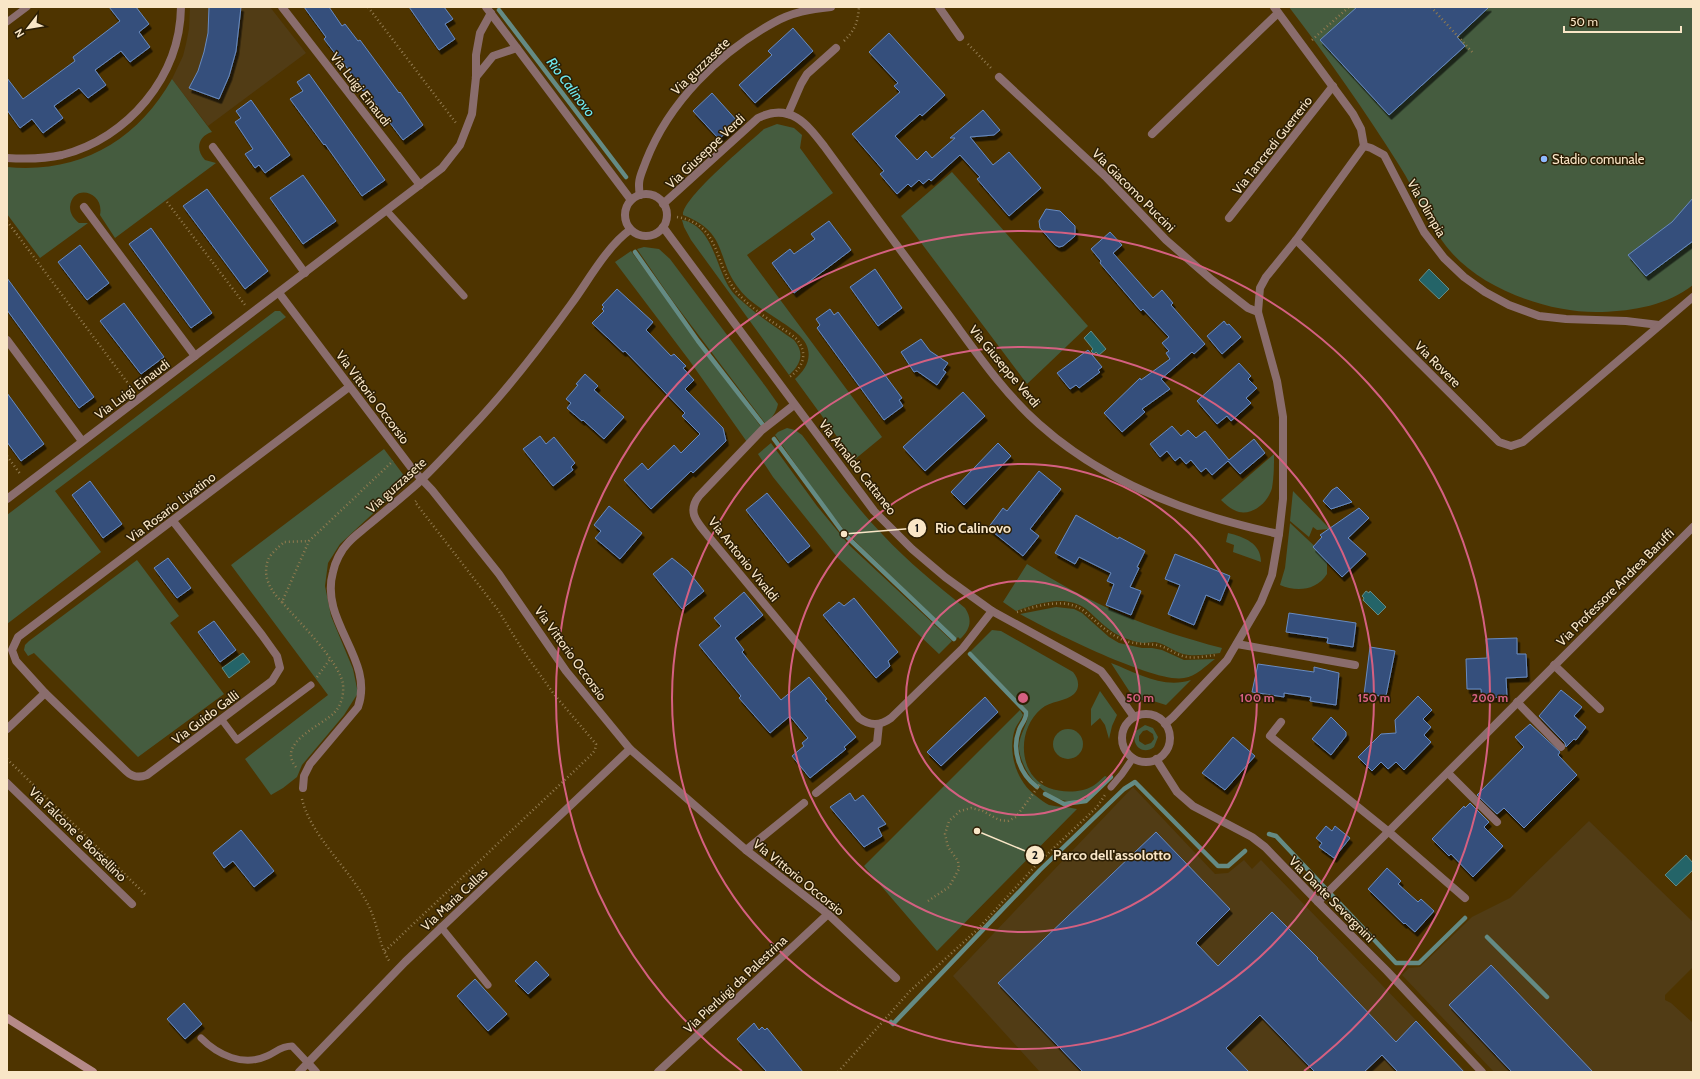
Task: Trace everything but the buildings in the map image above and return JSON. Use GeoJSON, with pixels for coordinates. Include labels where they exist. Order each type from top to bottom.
{"type":"FeatureCollection","features":[{"type":"Feature","properties":{"kind":"main road"},"geometry":{"type":"LineString","coordinates":[[7,1018],[93,1072]]}},
{"type":"Feature","properties":{"kind":"street"},"geometry":{"type":"LineString","coordinates":[[7,158],[33,159],[61,155],[87,146],[111,134],[135,114],[151,96],[166,71],[174,50],[181,17],[181,7]]}},
{"type":"Feature","properties":{"kind":"street","name":"Via Luigi Einaudi"},"geometry":{"type":"LineString","coordinates":[[282,7],[420,185]]}},
{"type":"Feature","properties":{"kind":"street","name":"Via guzzasete"},"geometry":{"type":"LineString","coordinates":[[640,195],[638,184],[651,147],[671,112],[698,81],[728,53],[750,36],[774,22],[791,14],[807,10],[832,7]]}},
{"type":"Feature","properties":{"kind":"street"},"geometry":{"type":"LineString","coordinates":[[939,7],[960,37]]}},
{"type":"Feature","properties":{"kind":"street"},"geometry":{"type":"LineString","coordinates":[[488,10],[631,200]]}},
{"type":"Feature","properties":{"kind":"street","name":"Via Luigi Einaudi"},"geometry":{"type":"LineString","coordinates":[[7,499],[442,168],[460,146],[472,114],[476,77],[476,55],[480,33],[488,10]]}},
{"type":"Feature","properties":{"kind":"street"},"geometry":{"type":"LineString","coordinates":[[1152,134],[1276,10],[1353,114],[1361,129],[1364,146],[1296,240],[1266,276],[1260,288],[1258,312],[1277,381],[1283,417],[1283,498],[1272,575],[1261,602],[1227,660],[1165,724]]}},
{"type":"Feature","properties":{"kind":"street"},"geometry":{"type":"LineString","coordinates":[[476,77],[493,56],[517,48]]}},
{"type":"Feature","properties":{"kind":"street"},"geometry":{"type":"LineString","coordinates":[[788,114],[807,74],[836,48]]}},
{"type":"Feature","properties":{"kind":"street","name":"Via Giacomo Puccini"},"geometry":{"type":"LineString","coordinates":[[999,77],[1105,176],[1166,240],[1212,280],[1248,308],[1258,312]]}},
{"type":"Feature","properties":{"kind":"street","name":"Via Tancredi Guerrerio"},"geometry":{"type":"LineString","coordinates":[[1229,218],[1333,86]]}},
{"type":"Feature","properties":{"kind":"street","name":"Via Giuseppe Verdi"},"geometry":{"type":"LineString","coordinates":[[663,204],[758,118],[765,115],[788,114],[799,119],[808,126],[988,369],[1019,406],[1040,425],[1070,448],[1114,476],[1170,503],[1229,522],[1279,534]]}},
{"type":"Feature","properties":{"kind":"street","name":"Via Olimpia"},"geometry":{"type":"LineString","coordinates":[[1364,146],[1384,155],[1424,232],[1444,258],[1464,277],[1485,292],[1509,305],[1539,316],[1566,319],[1626,321],[1659,325]]}},
{"type":"Feature","properties":{"kind":"street"},"geometry":{"type":"LineString","coordinates":[[214,147],[305,273]]}},
{"type":"Feature","properties":{"kind":"street"},"geometry":{"type":"LineString","coordinates":[[645,194],[656,197],[663,204],[666,216],[663,227],[659,232],[647,236],[641,236],[630,230],[625,218],[625,212],[631,200],[640,195],[645,194]]}},
{"type":"Feature","properties":{"kind":"street"},"geometry":{"type":"LineString","coordinates":[[84,207],[195,356]]}},
{"type":"Feature","properties":{"kind":"street","name":"Via Arnaldo Cattaneo"},"geometry":{"type":"LineString","coordinates":[[663,227],[874,511],[912,549],[945,577],[992,611],[1100,671],[1134,717]]}},
{"type":"Feature","properties":{"kind":"street","name":"Via guzzasete"},"geometry":{"type":"LineString","coordinates":[[303,788],[304,776],[310,764],[358,707],[362,697],[359,669],[336,619],[330,590],[332,573],[337,560],[347,543],[418,482],[492,406],[564,314],[612,247],[630,230]]}},
{"type":"Feature","properties":{"kind":"street","name":"Via Rovere"},"geometry":{"type":"LineString","coordinates":[[1296,240],[1494,438],[1504,445],[1511,446],[1522,442],[1659,325]]}},
{"type":"Feature","properties":{"kind":"street","name":"Via Vittorio Occorsio"},"geometry":{"type":"LineString","coordinates":[[279,293],[418,482],[499,574],[566,671],[630,749],[746,850],[828,914],[896,978]]}},
{"type":"Feature","properties":{"kind":"street"},"geometry":{"type":"LineString","coordinates":[[1659,325],[1693,297]]}},
{"type":"Feature","properties":{"kind":"street"},"geometry":{"type":"LineString","coordinates":[[7,340],[82,441]]}},
{"type":"Feature","properties":{"kind":"street","name":"Via Rosario Livatino"},"geometry":{"type":"LineString","coordinates":[[12,650],[18,637],[349,387]]}},
{"type":"Feature","properties":{"kind":"street","name":"Via Antonio Vivaldi"},"geometry":{"type":"LineString","coordinates":[[794,405],[762,430],[699,496],[694,503],[694,516],[709,537],[859,718],[865,722],[879,724]]}},
{"type":"Feature","properties":{"kind":"street","name":"Via Guido Galli"},"geometry":{"type":"LineString","coordinates":[[12,650],[16,661],[44,692],[129,774],[138,777],[148,775],[272,681],[280,668],[277,656],[173,521]]}},
{"type":"Feature","properties":{"kind":"street","name":"Via Professore Andrea Baruffi"},"geometry":{"type":"LineString","coordinates":[[1318,902],[1693,527]]}},
{"type":"Feature","properties":{"kind":"street"},"geometry":{"type":"LineString","coordinates":[[816,793],[878,744],[879,724],[891,718],[963,648],[992,611]]}},
{"type":"Feature","properties":{"kind":"street"},"geometry":{"type":"LineString","coordinates":[[1237,644],[1354,664]]}},
{"type":"Feature","properties":{"kind":"street","name":"Via Professore Andrea Baruffi"},"geometry":{"type":"LineString","coordinates":[[1554,665],[1600,709]]}},
{"type":"Feature","properties":{"kind":"street"},"geometry":{"type":"LineString","coordinates":[[7,729],[44,692]]}},
{"type":"Feature","properties":{"kind":"street"},"geometry":{"type":"LineString","coordinates":[[1517,702],[1561,747]]}},
{"type":"Feature","properties":{"kind":"street"},"geometry":{"type":"LineString","coordinates":[[1140,715],[1154,715],[1165,724],[1170,737],[1169,744],[1166,750],[1156,759],[1140,761],[1133,758],[1125,749],[1122,737],[1124,729],[1128,722],[1134,717],[1140,715]]}},
{"type":"Feature","properties":{"kind":"street"},"geometry":{"type":"LineString","coordinates":[[1281,722],[1270,736],[1389,832],[1465,898]]}},
{"type":"Feature","properties":{"kind":"street","name":"Via Maria Callas"},"geometry":{"type":"LineString","coordinates":[[299,1072],[397,970],[630,749]]}},
{"type":"Feature","properties":{"kind":"street","name":"Via Dante Severgnini"},"geometry":{"type":"LineString","coordinates":[[1156,759],[1177,792],[1193,806],[1252,838],[1265,847],[1387,971],[1482,1072]]}},
{"type":"Feature","properties":{"kind":"street"},"geometry":{"type":"LineString","coordinates":[[1448,773],[1497,822]]}},
{"type":"Feature","properties":{"kind":"street","name":"Via Falcone e Borsellino"},"geometry":{"type":"LineString","coordinates":[[7,782],[132,904]]}},
{"type":"Feature","properties":{"kind":"street"},"geometry":{"type":"LineString","coordinates":[[746,850],[804,803]]}},
{"type":"Feature","properties":{"kind":"street","name":"Via Pierluigi da Palestrina"},"geometry":{"type":"LineString","coordinates":[[658,1072],[828,914]]}},
{"type":"Feature","properties":{"kind":"street"},"geometry":{"type":"LineString","coordinates":[[308,1063],[316,1072]]}},
{"type":"Feature","properties":{"kind":"lane"},"geometry":{"type":"LineString","coordinates":[[7,22],[27,7]]}},
{"type":"Feature","properties":{"kind":"lane"},"geometry":{"type":"LineString","coordinates":[[387,211],[464,296]]}},
{"type":"Feature","properties":{"kind":"lane"},"geometry":{"type":"LineString","coordinates":[[222,720],[237,740],[311,685]]}},
{"type":"Feature","properties":{"kind":"lane"},"geometry":{"type":"LineString","coordinates":[[1111,787],[1133,758]]}},
{"type":"Feature","properties":{"kind":"lane"},"geometry":{"type":"LineString","coordinates":[[441,928],[488,985]]}},
{"type":"Feature","properties":{"kind":"lane"},"geometry":{"type":"LineString","coordinates":[[201,1038],[212,1049],[220,1054],[232,1058],[252,1061],[269,1056],[284,1046],[292,1046],[308,1063]]}},
{"type":"Feature","properties":{"kind":"path"},"geometry":{"type":"LineString","coordinates":[[368,7],[457,124]]}},
{"type":"Feature","properties":{"kind":"path"},"geometry":{"type":"LineString","coordinates":[[836,48],[853,32],[858,21],[859,7]]}},
{"type":"Feature","properties":{"kind":"path"},"geometry":{"type":"LineString","coordinates":[[1304,47],[1349,7]]}},
{"type":"Feature","properties":{"kind":"path"},"geometry":{"type":"LineString","coordinates":[[1431,7],[1474,54]]}},
{"type":"Feature","properties":{"kind":"path"},"geometry":{"type":"LineString","coordinates":[[960,37],[999,77]]}},
{"type":"Feature","properties":{"kind":"path"},"geometry":{"type":"LineString","coordinates":[[167,202],[251,314]]}},
{"type":"Feature","properties":{"kind":"path"},"geometry":{"type":"LineString","coordinates":[[677,217],[693,221],[704,229],[714,243],[727,277],[734,290],[760,314],[795,338],[800,344],[803,356],[802,363],[800,368],[788,378]]}},
{"type":"Feature","properties":{"kind":"path"},"geometry":{"type":"LineString","coordinates":[[7,221],[140,398]]}},
{"type":"Feature","properties":{"kind":"path"},"geometry":{"type":"LineString","coordinates":[[7,456],[28,483]]}},
{"type":"Feature","properties":{"kind":"path"},"geometry":{"type":"LineString","coordinates":[[385,951],[592,754],[595,750],[596,744],[553,693],[522,649],[498,610],[415,502],[424,494],[418,482]]}},
{"type":"Feature","properties":{"kind":"path"},"geometry":{"type":"LineString","coordinates":[[282,602],[274,594],[266,580],[268,559],[284,542],[309,541]]}},
{"type":"Feature","properties":{"kind":"path"},"geometry":{"type":"LineString","coordinates":[[1015,613],[1031,608],[1056,604],[1075,606],[1084,610],[1120,640],[1142,645],[1152,644],[1163,646],[1185,657],[1220,655]]}},
{"type":"Feature","properties":{"kind":"path"},"geometry":{"type":"LineString","coordinates":[[311,685],[330,659]]}},
{"type":"Feature","properties":{"kind":"path"},"geometry":{"type":"LineString","coordinates":[[7,759],[146,896]]}},
{"type":"Feature","properties":{"kind":"path"},"geometry":{"type":"LineString","coordinates":[[928,901],[949,887],[959,869],[958,860],[948,847],[946,834],[949,821],[960,811],[971,808],[983,811],[999,820],[1008,822],[1016,817],[1043,780]]}},
{"type":"Feature","properties":{"kind":"path"},"geometry":{"type":"LineString","coordinates":[[838,1072],[910,990],[977,930],[1038,863],[1097,806],[1111,787]]}},
{"type":"Feature","properties":{"kind":"path"},"geometry":{"type":"LineString","coordinates":[[303,788],[302,800],[309,816],[365,898],[378,928],[387,958],[397,970]]}},
{"type":"Feature","properties":{"kind":"shaded area"},"geometry":{"type":"Polygon","coordinates":[[[190,7],[270,7],[306,53],[208,126],[172,79],[183,56],[186,44],[189,29],[190,7]]]}},
{"type":"Feature","properties":{"kind":"shaded area"},"geometry":{"type":"Polygon","coordinates":[[[1133,787],[1215,874],[1228,873],[1244,860],[1252,869],[1261,860],[1466,1072],[1040,1072],[953,976],[1133,787]]]}},
{"type":"Feature","properties":{"kind":"shaded area"},"geometry":{"type":"Polygon","coordinates":[[[1589,821],[1693,922],[1693,967],[1665,995],[1665,1000],[1671,1003],[1693,1023],[1693,1072],[1494,1072],[1402,975],[1409,968],[1420,967],[1472,917],[1510,898],[1589,821]]]}},
{"type":"Feature","properties":{"kind":"green space","name":"Stadio comunale"},"geometry":{"type":"Polygon","coordinates":[[[1289,7],[1693,7],[1693,285],[1673,298],[1650,306],[1626,310],[1582,312],[1560,309],[1517,296],[1477,275],[1460,261],[1439,237],[1405,175],[1386,145],[1346,85],[1289,7]]]}},
{"type":"Feature","properties":{"kind":"green space"},"geometry":{"type":"Polygon","coordinates":[[[172,79],[212,132],[207,134],[201,140],[199,148],[205,160],[216,163],[115,238],[100,215],[98,200],[88,193],[76,195],[72,199],[70,210],[74,218],[79,223],[88,223],[40,258],[7,214],[7,167],[33,168],[58,165],[82,159],[103,149],[123,136],[142,120],[158,101],[172,79]]]}},
{"type":"Feature","properties":{"kind":"green space"},"geometry":{"type":"Polygon","coordinates":[[[777,124],[794,128],[802,135],[800,148],[833,193],[747,255],[882,437],[854,460],[795,379],[805,368],[807,363],[809,354],[806,344],[794,331],[756,304],[740,290],[732,279],[715,239],[708,230],[698,222],[683,215],[693,196],[704,184],[764,129],[777,124]]]}},
{"type":"Feature","properties":{"kind":"green space"},"geometry":{"type":"Polygon","coordinates":[[[952,172],[1088,326],[1027,384],[901,216],[952,172]]]}},
{"type":"Feature","properties":{"kind":"green space"},"geometry":{"type":"Polygon","coordinates":[[[682,220],[693,224],[701,230],[707,239],[726,281],[734,294],[756,313],[794,340],[800,349],[800,358],[799,363],[789,375],[691,240],[682,220]]]}},
{"type":"Feature","properties":{"kind":"green space"},"geometry":{"type":"Polygon","coordinates":[[[644,247],[659,249],[670,259],[778,404],[773,415],[765,423],[672,300],[637,249],[644,247]]]}},
{"type":"Feature","properties":{"kind":"green space"},"geometry":{"type":"Polygon","coordinates":[[[631,251],[761,427],[747,442],[689,360],[615,262],[631,251]]]}},
{"type":"Feature","properties":{"kind":"green space"},"geometry":{"type":"Polygon","coordinates":[[[275,311],[280,311],[286,317],[55,491],[101,552],[7,624],[7,515],[275,311]]]}},
{"type":"Feature","properties":{"kind":"green space"},"geometry":{"type":"Polygon","coordinates":[[[787,428],[795,430],[802,435],[851,499],[902,555],[965,608],[970,621],[966,632],[960,639],[958,637],[956,639],[845,531],[822,502],[775,435],[787,428]]]}},
{"type":"Feature","properties":{"kind":"green space"},"geometry":{"type":"Polygon","coordinates":[[[771,443],[817,506],[850,546],[952,641],[939,654],[838,558],[773,477],[758,454],[771,443]]]}},
{"type":"Feature","properties":{"kind":"green space"},"geometry":{"type":"Polygon","coordinates":[[[384,449],[408,481],[340,544],[328,563],[325,586],[331,616],[353,669],[358,693],[344,715],[302,765],[297,777],[271,795],[245,759],[328,695],[231,565],[384,449]]]}},
{"type":"Feature","properties":{"kind":"green space"},"geometry":{"type":"Polygon","coordinates":[[[1274,454],[1274,475],[1272,488],[1264,503],[1250,511],[1239,512],[1229,507],[1221,500],[1274,454]]]}},
{"type":"Feature","properties":{"kind":"green space"},"geometry":{"type":"Polygon","coordinates":[[[1293,491],[1330,529],[1317,530],[1313,527],[1309,537],[1290,521],[1293,491]]]}},
{"type":"Feature","properties":{"kind":"green space"},"geometry":{"type":"Polygon","coordinates":[[[1290,523],[1323,554],[1327,561],[1327,574],[1322,580],[1312,587],[1293,589],[1280,585],[1285,568],[1290,523]]]}},
{"type":"Feature","properties":{"kind":"green space"},"geometry":{"type":"Polygon","coordinates":[[[1228,533],[1245,539],[1255,546],[1260,555],[1261,562],[1233,552],[1234,545],[1226,542],[1228,533]]]}},
{"type":"Feature","properties":{"kind":"green space"},"geometry":{"type":"Polygon","coordinates":[[[137,560],[179,616],[170,623],[224,694],[138,757],[34,653],[28,656],[24,650],[25,645],[29,641],[137,560]]]}},
{"type":"Feature","properties":{"kind":"green space"},"geometry":{"type":"Polygon","coordinates":[[[1027,564],[1051,579],[1098,604],[1170,633],[1222,648],[1220,653],[1187,655],[1179,653],[1159,643],[1143,643],[1128,639],[1111,631],[1086,609],[1078,604],[1070,602],[1052,601],[1033,605],[1016,611],[1003,602],[1027,564]]]}},
{"type":"Feature","properties":{"kind":"green space"},"geometry":{"type":"Polygon","coordinates":[[[1056,607],[1074,609],[1082,613],[1109,637],[1119,643],[1142,648],[1162,650],[1184,660],[1215,659],[1189,677],[1170,678],[1127,665],[1077,643],[1020,614],[1056,607]]]}},
{"type":"Feature","properties":{"kind":"green space"},"geometry":{"type":"Polygon","coordinates":[[[992,630],[1001,631],[1073,672],[1078,683],[1078,688],[1071,696],[1045,706],[1033,718],[1025,739],[1024,751],[1026,763],[1031,773],[1038,782],[1054,790],[1071,792],[1083,790],[1093,786],[1105,776],[1107,777],[1091,794],[1080,800],[1069,801],[1059,799],[1049,794],[1032,779],[1021,759],[1019,749],[1028,711],[970,652],[992,630]]]}},
{"type":"Feature","properties":{"kind":"green space"},"geometry":{"type":"Polygon","coordinates":[[[1111,663],[1150,679],[1170,683],[1191,680],[1166,705],[1150,700],[1135,700],[1111,663]]]}},
{"type":"Feature","properties":{"kind":"green space"},"geometry":{"type":"Polygon","coordinates":[[[1100,691],[1117,715],[1112,726],[1109,739],[1105,725],[1100,718],[1091,726],[1091,709],[1100,691]]]}},
{"type":"Feature","properties":{"kind":"green space"},"geometry":{"type":"Polygon","coordinates":[[[1020,710],[1023,715],[1015,729],[1012,748],[1015,766],[1019,775],[1029,790],[1047,804],[1077,809],[937,951],[864,866],[1020,710]]]}},
{"type":"Feature","properties":{"kind":"green space"},"geometry":{"type":"Polygon","coordinates":[[[1145,725],[1153,728],[1158,737],[1154,747],[1145,750],[1138,747],[1135,740],[1136,731],[1145,725]],[[1147,730],[1143,731],[1139,736],[1139,741],[1145,745],[1151,743],[1154,739],[1153,734],[1147,730]]]}},
{"type":"Feature","properties":{"kind":"green space"},"geometry":{"type":"Polygon","coordinates":[[[1068,729],[1079,733],[1083,744],[1079,755],[1068,759],[1057,755],[1053,744],[1057,733],[1068,729]]]}},
{"type":"Feature","properties":{"kind":"water"},"geometry":{"type":"Polygon","coordinates":[[[1429,269],[1449,289],[1439,299],[1419,280],[1429,269]]]}},
{"type":"Feature","properties":{"kind":"water"},"geometry":{"type":"Polygon","coordinates":[[[1091,331],[1106,349],[1099,355],[1096,352],[1094,354],[1091,351],[1093,349],[1084,338],[1091,331]]]}},
{"type":"Feature","properties":{"kind":"water"},"geometry":{"type":"Polygon","coordinates":[[[1366,591],[1369,593],[1370,591],[1386,607],[1378,615],[1363,600],[1364,598],[1362,596],[1366,591]]]}},
{"type":"Feature","properties":{"kind":"water"},"geometry":{"type":"Polygon","coordinates":[[[243,653],[250,662],[229,678],[222,668],[243,653]]]}},
{"type":"Feature","properties":{"kind":"water"},"geometry":{"type":"Polygon","coordinates":[[[1686,855],[1693,863],[1693,870],[1676,886],[1665,875],[1686,855]]]}},
{"type":"Feature","properties":{"kind":"waterway","name":"Rio Calinovo"},"geometry":{"type":"LineString","coordinates":[[499,10],[626,177]]}},
{"type":"Feature","properties":{"kind":"waterway","name":"Rio Calinovo"},"geometry":{"type":"LineString","coordinates":[[635,252],[698,341],[763,425]]}},
{"type":"Feature","properties":{"kind":"waterway","name":"Rio Calinovo"},"geometry":{"type":"LineString","coordinates":[[774,439],[844,534],[954,639]]}},
{"type":"Feature","properties":{"kind":"waterway","name":"Rio Calinovo"},"geometry":{"type":"LineString","coordinates":[[970,654],[1026,712],[1026,717],[1017,738],[1017,754],[1026,776],[1037,787]]}},
{"type":"Feature","properties":{"kind":"waterway","name":"Rio Calinovo"},"geometry":{"type":"LineString","coordinates":[[1045,794],[1064,804],[1086,801],[1111,777]]}},
{"type":"Feature","properties":{"kind":"waterway"},"geometry":{"type":"LineString","coordinates":[[891,1022],[893,1024],[1040,870],[1124,789],[1135,782],[1218,866],[1228,866],[1245,851]]}},
{"type":"Feature","properties":{"kind":"waterway"},"geometry":{"type":"LineString","coordinates":[[1269,834],[1276,836],[1396,963],[1419,963],[1465,918]]}},
{"type":"Feature","properties":{"kind":"waterway"},"geometry":{"type":"LineString","coordinates":[[1487,937],[1547,997]]}},
{"type":"Feature","properties":{"kind":"place","name":"Stadio comunale"},"geometry":{"type":"Point","coordinates":[1544,159]}},
{"type":"Feature","properties":{"kind":"place","name":"Rio Calinovo"},"geometry":{"type":"Point","coordinates":[844,534]}},
{"type":"Feature","properties":{"kind":"place","name":"Parco dell'assolotto"},"geometry":{"type":"Point","coordinates":[977,831]}}]}
